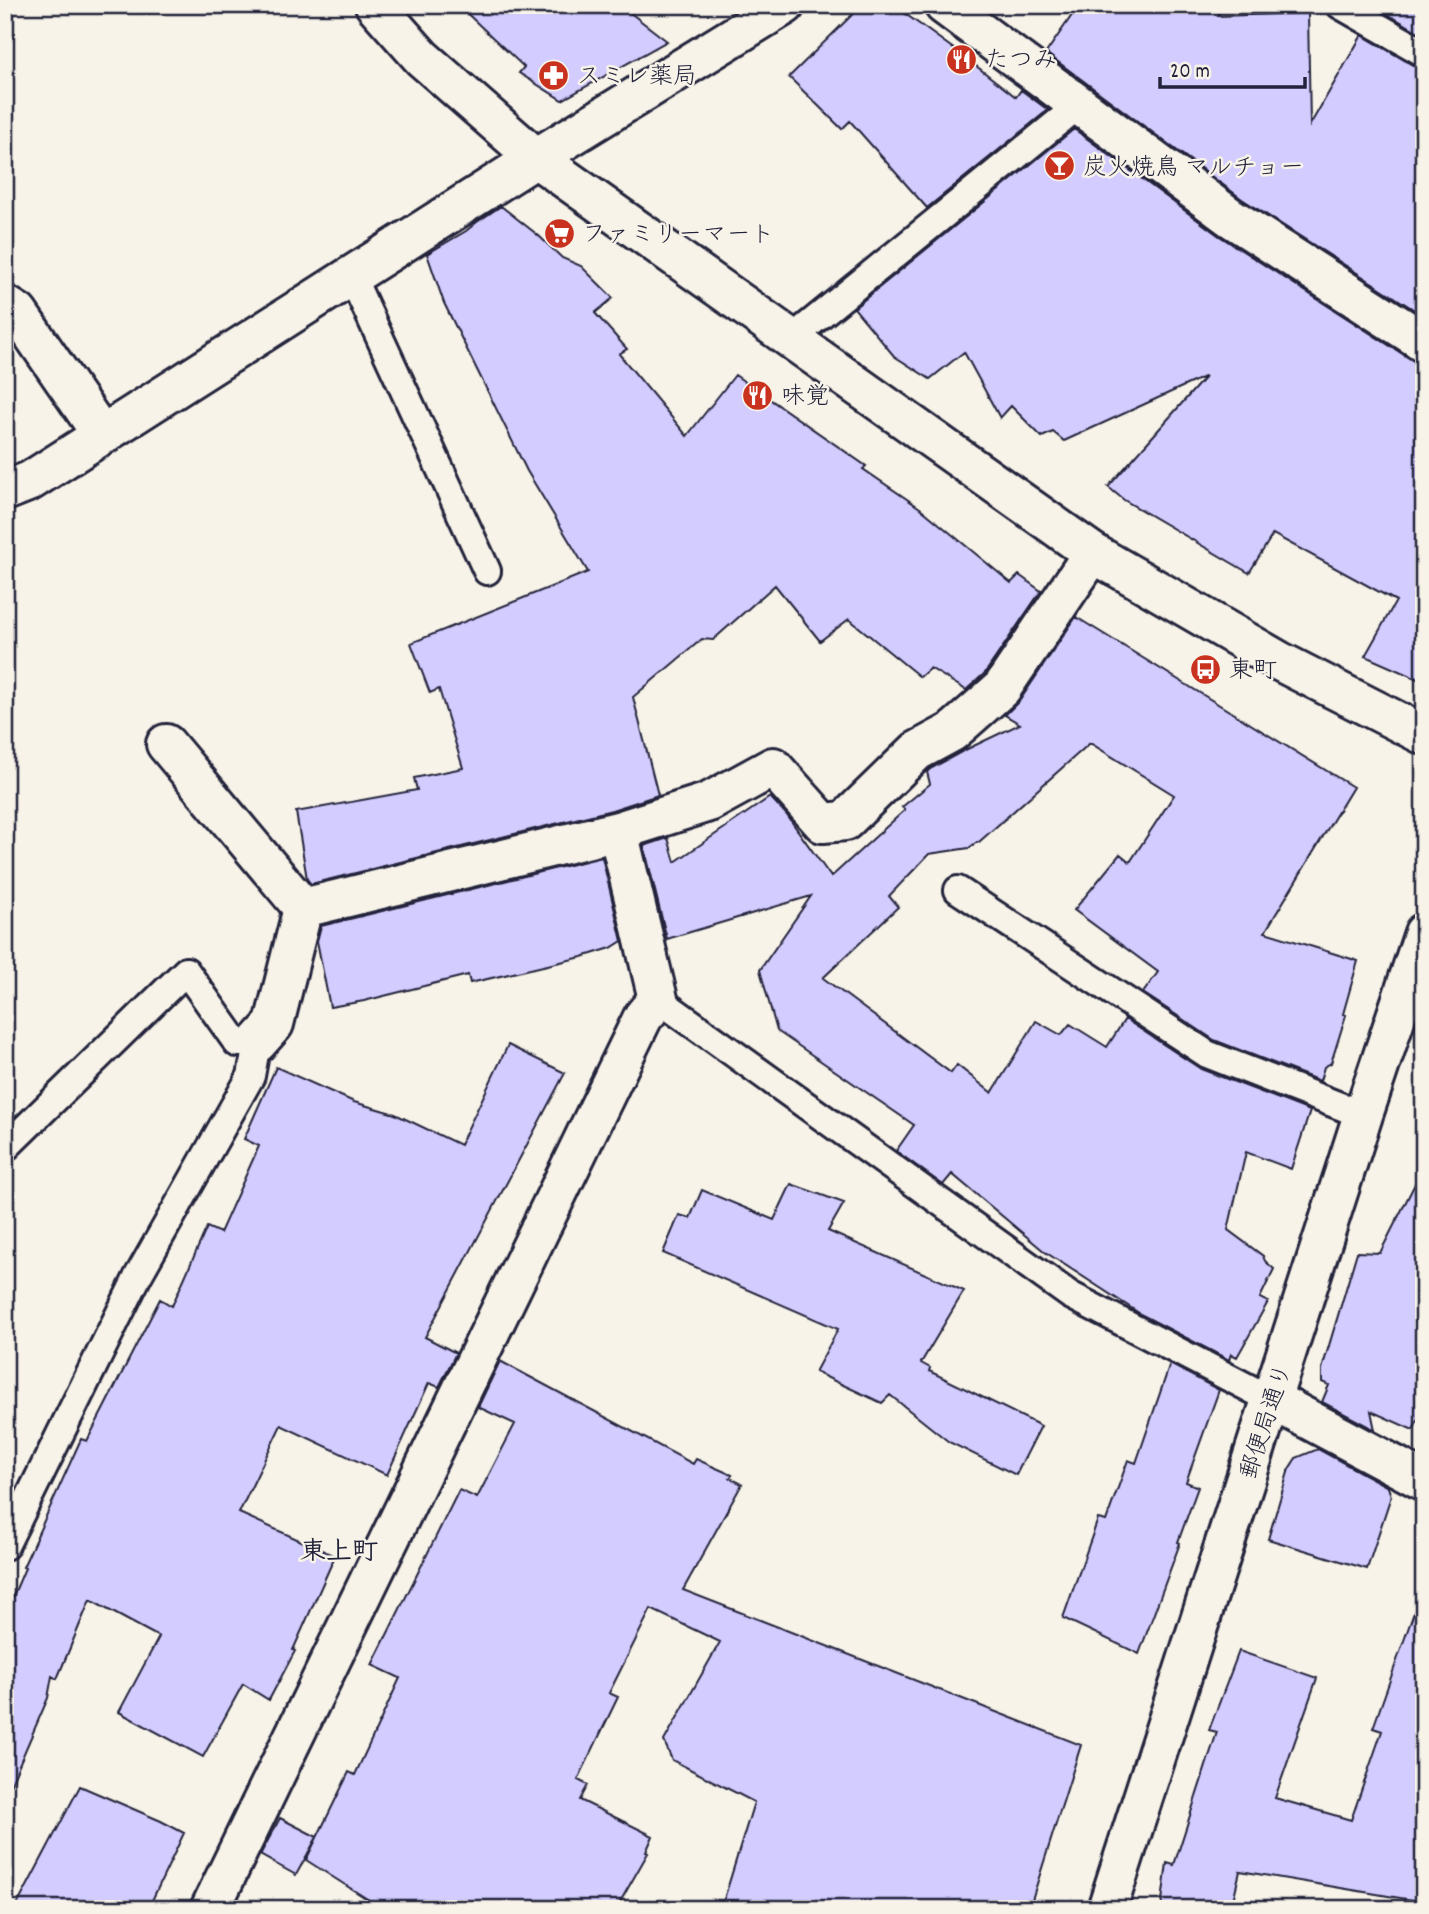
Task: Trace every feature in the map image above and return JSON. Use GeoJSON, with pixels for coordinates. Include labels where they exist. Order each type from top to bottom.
{"type":"FeatureCollection","features":[{"type":"Feature","properties":{"kind":"street"},"geometry":{"type":"LineString","coordinates":[[375,5],[422,58],[536,158],[1093,553],[1279,661],[1424,735]]}},
{"type":"Feature","properties":{"kind":"street"},"geometry":{"type":"LineString","coordinates":[[5,491],[30,481],[536,158],[785,5]]}},
{"type":"Feature","properties":{"kind":"street"},"geometry":{"type":"LineString","coordinates":[[944,5],[1230,217],[1424,342]]}},
{"type":"Feature","properties":{"kind":"street"},"geometry":{"type":"LineString","coordinates":[[5,305],[18,313],[102,435]]}},
{"type":"Feature","properties":{"kind":"street"},"geometry":{"type":"LineString","coordinates":[[303,908],[618,831],[709,802],[773,767],[823,823],[845,821],[917,751],[952,732],[1002,688],[1093,553]]}},
{"type":"Feature","properties":{"kind":"street"},"geometry":{"type":"LineString","coordinates":[[166,744],[303,908]]}},
{"type":"Feature","properties":{"kind":"street"},"geometry":{"type":"LineString","coordinates":[[210,1909],[643,1017],[658,999],[618,831]]}},
{"type":"Feature","properties":{"kind":"street"},"geometry":{"type":"LineString","coordinates":[[257,1043],[274,1024],[303,908]]}},
{"type":"Feature","properties":{"kind":"street","name":"郵便局通り"},"geometry":{"type":"LineString","coordinates":[[1107,1909],[1424,933]]}},
{"type":"Feature","properties":{"kind":"street"},"geometry":{"type":"LineString","coordinates":[[1272,1400],[1424,1481]]}},
{"type":"Feature","properties":{"kind":"lane"},"geometry":{"type":"LineString","coordinates":[[1340,5],[1424,52]]}},
{"type":"Feature","properties":{"kind":"lane"},"geometry":{"type":"LineString","coordinates":[[790,340],[1079,105]]}},
{"type":"Feature","properties":{"kind":"lane"},"geometry":{"type":"LineString","coordinates":[[351,275],[487,570]]}},
{"type":"Feature","properties":{"kind":"lane"},"geometry":{"type":"LineString","coordinates":[[958,890],[1207,1054],[1363,1115]]}},
{"type":"Feature","properties":{"kind":"lane"},"geometry":{"type":"LineString","coordinates":[[5,1148],[186,971],[237,1043],[257,1043],[251,1076],[138,1276],[5,1546]]}},
{"type":"Feature","properties":{"kind":"lane"},"geometry":{"type":"LineString","coordinates":[[658,999],[1070,1295],[1272,1400]]}},
{"type":"Feature","properties":{"kind":"building"},"geometry":{"type":"Polygon","coordinates":[[[458,5],[620,5],[667,41],[562,100],[519,73],[524,67],[458,5]]]}},
{"type":"Feature","properties":{"kind":"building"},"geometry":{"type":"Polygon","coordinates":[[[862,5],[893,5],[1016,97],[1021,90],[1048,110],[927,208],[850,121],[842,129],[789,77],[862,5]]]}},
{"type":"Feature","properties":{"kind":"building"},"geometry":{"type":"Polygon","coordinates":[[[1079,5],[1223,5],[1218,16],[1308,13],[1310,125],[1362,35],[1424,69],[1424,316],[1242,199],[1046,53],[1079,5]]]}},
{"type":"Feature","properties":{"kind":"building"},"geometry":{"type":"Polygon","coordinates":[[[1379,5],[1424,5],[1424,35],[1377,8],[1379,5]]]}},
{"type":"Feature","properties":{"kind":"building"},"geometry":{"type":"Polygon","coordinates":[[[1074,129],[1218,235],[1412,360],[1424,364],[1424,682],[1365,656],[1396,601],[1273,534],[1249,573],[1124,500],[1108,487],[1206,376],[1064,441],[1053,432],[1042,437],[1011,406],[1000,418],[964,352],[930,379],[894,356],[854,308],[1074,129]]]}},
{"type":"Feature","properties":{"kind":"building"},"geometry":{"type":"Polygon","coordinates":[[[501,206],[562,258],[581,266],[613,298],[595,313],[627,349],[619,354],[687,436],[735,375],[866,466],[863,469],[920,508],[1011,583],[1019,575],[1041,591],[985,673],[966,690],[930,668],[920,677],[849,619],[820,641],[775,585],[713,640],[702,639],[633,697],[658,795],[612,810],[311,884],[307,879],[296,812],[417,790],[414,778],[463,768],[439,689],[430,693],[411,643],[588,572],[527,471],[444,303],[427,254],[501,206]]]}},
{"type":"Feature","properties":{"kind":"building"},"geometry":{"type":"Polygon","coordinates":[[[1076,617],[1353,787],[1265,932],[1358,961],[1343,1014],[1346,1015],[1331,1063],[1324,1067],[1320,1081],[1214,1040],[1143,993],[1158,972],[1074,910],[1120,854],[1130,862],[1174,795],[1090,743],[979,842],[969,848],[929,854],[889,896],[898,907],[823,978],[951,1073],[957,1065],[992,1093],[1036,1021],[1061,1035],[1070,1024],[1107,1047],[1125,1019],[1201,1069],[1310,1111],[1291,1169],[1246,1152],[1228,1230],[1263,1256],[1274,1269],[1260,1298],[1268,1302],[1237,1357],[1231,1354],[1229,1360],[1142,1315],[1045,1252],[952,1174],[943,1185],[896,1151],[914,1125],[777,1031],[760,970],[811,896],[667,939],[644,846],[668,838],[675,862],[770,797],[786,814],[831,877],[905,810],[902,807],[930,784],[927,772],[930,769],[1020,724],[1005,715],[1020,700],[1076,617]]]}},
{"type":"Feature","properties":{"kind":"building"},"geometry":{"type":"Polygon","coordinates":[[[602,857],[622,941],[611,948],[470,983],[468,975],[330,1007],[317,941],[321,926],[602,857]]]}},
{"type":"Feature","properties":{"kind":"building"},"geometry":{"type":"Polygon","coordinates":[[[508,1045],[565,1073],[425,1337],[456,1353],[439,1387],[429,1383],[387,1475],[281,1425],[239,1513],[335,1556],[293,1650],[295,1651],[269,1700],[243,1684],[203,1757],[119,1712],[159,1637],[90,1600],[57,1679],[52,1676],[48,1698],[5,1797],[5,1615],[25,1568],[23,1567],[81,1439],[87,1441],[160,1299],[172,1306],[207,1227],[220,1233],[259,1146],[244,1139],[276,1067],[354,1102],[395,1114],[460,1145],[508,1045]]]}},
{"type":"Feature","properties":{"kind":"building"},"geometry":{"type":"Polygon","coordinates":[[[1424,1166],[1424,1409],[1413,1430],[1371,1411],[1375,1430],[1322,1402],[1329,1385],[1322,1382],[1322,1369],[1357,1252],[1380,1253],[1424,1166]]]}},
{"type":"Feature","properties":{"kind":"building"},"geometry":{"type":"Polygon","coordinates":[[[791,1184],[844,1203],[828,1231],[964,1291],[921,1363],[930,1368],[929,1371],[1041,1426],[1016,1475],[949,1442],[890,1395],[882,1403],[815,1372],[838,1329],[663,1253],[679,1215],[690,1218],[702,1190],[774,1220],[791,1184]]]}},
{"type":"Feature","properties":{"kind":"building"},"geometry":{"type":"Polygon","coordinates":[[[500,1361],[693,1464],[696,1459],[732,1475],[730,1478],[742,1484],[683,1590],[1081,1745],[1029,1909],[721,1909],[754,1802],[672,1760],[664,1741],[720,1642],[651,1609],[609,1693],[618,1697],[578,1780],[588,1785],[580,1800],[653,1836],[646,1852],[648,1853],[616,1909],[383,1909],[306,1860],[349,1772],[355,1775],[400,1678],[372,1665],[459,1490],[477,1498],[515,1424],[478,1407],[500,1361]]]}},
{"type":"Feature","properties":{"kind":"building"},"geometry":{"type":"Polygon","coordinates":[[[1170,1364],[1219,1390],[1186,1482],[1198,1487],[1139,1654],[1063,1618],[1098,1519],[1106,1521],[1128,1460],[1136,1463],[1170,1364]]]}},
{"type":"Feature","properties":{"kind":"building"},"geometry":{"type":"Polygon","coordinates":[[[1318,1449],[1388,1487],[1391,1496],[1367,1569],[1268,1539],[1289,1469],[1296,1458],[1318,1449]]]}},
{"type":"Feature","properties":{"kind":"building"},"geometry":{"type":"Polygon","coordinates":[[[1418,1601],[1424,1602],[1424,1902],[1240,1871],[1231,1909],[1161,1909],[1167,1863],[1174,1865],[1217,1732],[1209,1730],[1239,1651],[1317,1678],[1275,1798],[1351,1820],[1382,1731],[1373,1728],[1418,1601]]]}},
{"type":"Feature","properties":{"kind":"building"},"geometry":{"type":"Polygon","coordinates":[[[80,1786],[184,1833],[148,1909],[15,1909],[80,1786]]]}},
{"type":"Feature","properties":{"kind":"building"},"geometry":{"type":"Polygon","coordinates":[[[280,1818],[317,1837],[296,1875],[260,1855],[280,1818]]]}},
{"type":"Feature","properties":{"kind":"place","name":"たつみ"},"geometry":{"type":"Point","coordinates":[962,59]}},
{"type":"Feature","properties":{"kind":"place","name":"スミレ薬局"},"geometry":{"type":"Point","coordinates":[554,75]}},
{"type":"Feature","properties":{"kind":"place","name":"炭火焼鳥 マルチョー"},"geometry":{"type":"Point","coordinates":[1060,166]}},
{"type":"Feature","properties":{"kind":"place","name":"ファミリーマート"},"geometry":{"type":"Point","coordinates":[559,233]}},
{"type":"Feature","properties":{"kind":"place","name":"味覚"},"geometry":{"type":"Point","coordinates":[758,395]}},
{"type":"Feature","properties":{"kind":"place","name":"東町"},"geometry":{"type":"Point","coordinates":[1206,669]}},
{"type":"Feature","properties":{"kind":"district","name":"東上町"},"geometry":{"type":"Point","coordinates":[339,1550]}}]}
